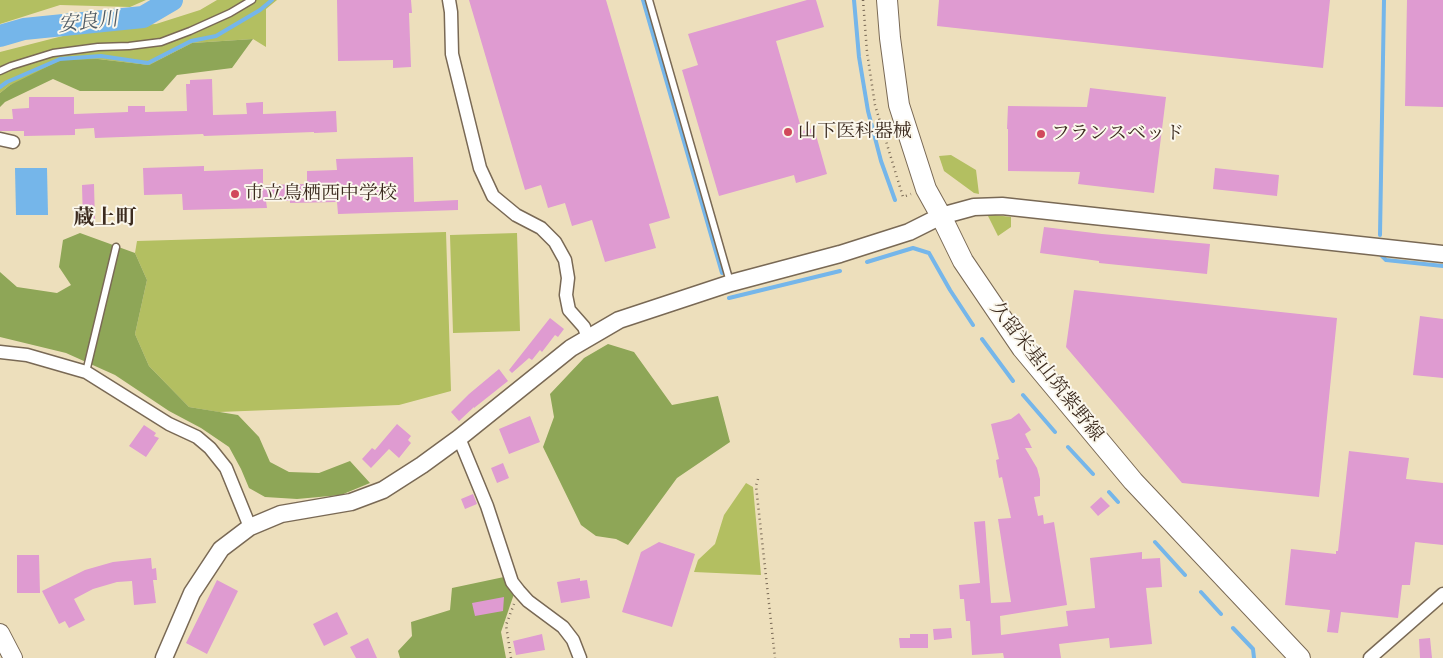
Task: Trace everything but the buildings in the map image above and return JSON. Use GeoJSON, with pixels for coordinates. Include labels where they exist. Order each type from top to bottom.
{"type":"FeatureCollection","features":[{"type":"Feature","properties":{"kind":"main road","name":"久留米基山筑紫野線"},"geometry":{"type":"LineString","coordinates":[[887,0],[899,105],[926,189],[963,261],[1022,348],[1133,481],[1300,658]]}},
{"type":"Feature","properties":{"kind":"main road"},"geometry":{"type":"LineString","coordinates":[[0,633],[13,658]]}},
{"type":"Feature","properties":{"kind":"street"},"geometry":{"type":"LineString","coordinates":[[449,0],[452,54],[480,168],[493,196],[516,215],[541,228],[555,242],[565,260],[568,278],[566,295],[569,310],[584,327],[588,338]]}},
{"type":"Feature","properties":{"kind":"street"},"geometry":{"type":"LineString","coordinates":[[0,139],[13,142]]}},
{"type":"Feature","properties":{"kind":"street"},"geometry":{"type":"LineString","coordinates":[[164,658],[192,593],[221,548],[250,527],[281,514],[351,502],[383,490],[459,438],[571,348],[619,320],[731,283],[909,232],[941,216],[974,207],[1002,206],[1443,254]]}},
{"type":"Feature","properties":{"kind":"street"},"geometry":{"type":"LineString","coordinates":[[0,352],[27,355],[86,372],[169,424],[197,437],[210,448],[226,468],[250,527]]}},
{"type":"Feature","properties":{"kind":"street"},"geometry":{"type":"LineString","coordinates":[[459,438],[487,506],[512,582],[528,601],[564,627],[573,640],[580,658]]}},
{"type":"Feature","properties":{"kind":"street"},"geometry":{"type":"LineString","coordinates":[[1370,658],[1443,594]]}},
{"type":"Feature","properties":{"kind":"lane"},"geometry":{"type":"LineString","coordinates":[[0,72],[11,66],[53,53],[161,42],[230,13],[252,0]]}},
{"type":"Feature","properties":{"kind":"lane"},"geometry":{"type":"LineString","coordinates":[[650,0],[731,283]]}},
{"type":"Feature","properties":{"kind":"lane"},"geometry":{"type":"LineString","coordinates":[[86,372],[116,247]]}},
{"type":"Feature","properties":{"kind":"path"},"geometry":{"type":"LineString","coordinates":[[863,0],[874,105],[903,197],[926,189]]}},
{"type":"Feature","properties":{"kind":"path"},"geometry":{"type":"LineString","coordinates":[[758,479],[756,486],[775,658]]}},
{"type":"Feature","properties":{"kind":"path"},"geometry":{"type":"LineString","coordinates":[[511,658],[506,625],[518,591]]}},
{"type":"Feature","properties":{"kind":"green space"},"geometry":{"type":"Polygon","coordinates":[[[0,0],[146,0],[130,7],[60,5],[0,24],[0,0]]]}},
{"type":"Feature","properties":{"kind":"green space"},"geometry":{"type":"Polygon","coordinates":[[[217,0],[277,0],[266,9],[266,47],[253,39],[192,43],[149,65],[98,59],[10,85],[0,93],[0,52],[90,29],[156,24],[200,10],[217,0]]]}},
{"type":"Feature","properties":{"kind":"green space"},"geometry":{"type":"Polygon","coordinates":[[[253,39],[232,68],[177,75],[163,91],[80,91],[53,79],[5,102],[0,107],[0,93],[10,85],[61,60],[98,59],[149,65],[192,43],[253,39]]]}},
{"type":"Feature","properties":{"kind":"green space"},"geometry":{"type":"Polygon","coordinates":[[[951,155],[976,170],[979,194],[974,193],[944,171],[939,156],[951,155]]]}},
{"type":"Feature","properties":{"kind":"green space"},"geometry":{"type":"Polygon","coordinates":[[[987,214],[1011,217],[1011,227],[998,236],[987,214]]]}},
{"type":"Feature","properties":{"kind":"green space"},"geometry":{"type":"Polygon","coordinates":[[[446,232],[451,391],[399,405],[219,412],[189,407],[149,366],[135,334],[147,280],[135,253],[137,241],[446,232]]]}},
{"type":"Feature","properties":{"kind":"green space"},"geometry":{"type":"Polygon","coordinates":[[[80,233],[135,253],[147,280],[135,334],[149,366],[189,407],[238,415],[259,437],[270,462],[289,472],[319,473],[350,461],[370,483],[341,495],[297,499],[265,497],[249,488],[229,447],[201,428],[169,411],[115,375],[66,353],[0,337],[0,272],[17,287],[57,293],[71,285],[59,267],[63,240],[80,233]]]}},
{"type":"Feature","properties":{"kind":"green space"},"geometry":{"type":"Polygon","coordinates":[[[517,233],[520,331],[453,333],[450,235],[517,233]]]}},
{"type":"Feature","properties":{"kind":"green space"},"geometry":{"type":"Polygon","coordinates":[[[608,344],[634,352],[672,405],[718,396],[730,442],[677,478],[628,545],[616,539],[596,536],[581,525],[543,447],[554,417],[550,394],[584,358],[608,344]]]}},
{"type":"Feature","properties":{"kind":"green space"},"geometry":{"type":"Polygon","coordinates":[[[746,483],[753,487],[761,575],[694,572],[698,560],[715,544],[724,515],[746,483]]]}},
{"type":"Feature","properties":{"kind":"green space"},"geometry":{"type":"Polygon","coordinates":[[[504,577],[514,594],[501,632],[506,658],[400,658],[398,651],[412,636],[411,622],[450,610],[452,588],[504,577]]]}},
{"type":"Feature","properties":{"kind":"water"},"geometry":{"type":"Polygon","coordinates":[[[15,168],[47,168],[48,215],[16,215],[15,168]]]}},
{"type":"Feature","properties":{"kind":"waterway","name":"安良川"},"geometry":{"type":"LineString","coordinates":[[0,36],[24,29],[143,17],[172,0]]}},
{"type":"Feature","properties":{"kind":"waterway"},"geometry":{"type":"LineString","coordinates":[[0,87],[7,82],[60,59],[101,56],[148,63],[191,41],[216,36],[260,10],[272,0]]}},
{"type":"Feature","properties":{"kind":"waterway"},"geometry":{"type":"LineString","coordinates":[[643,0],[722,273]]}},
{"type":"Feature","properties":{"kind":"waterway"},"geometry":{"type":"LineString","coordinates":[[854,0],[859,57],[868,111],[881,161],[895,200]]}},
{"type":"Feature","properties":{"kind":"waterway"},"geometry":{"type":"LineString","coordinates":[[1380,235],[1384,0]]}},
{"type":"Feature","properties":{"kind":"waterway"},"geometry":{"type":"LineString","coordinates":[[867,262],[913,248],[929,253],[973,325]]}},
{"type":"Feature","properties":{"kind":"waterway"},"geometry":{"type":"LineString","coordinates":[[1381,255],[1386,260],[1443,266]]}},
{"type":"Feature","properties":{"kind":"waterway"},"geometry":{"type":"LineString","coordinates":[[729,298],[840,271]]}},
{"type":"Feature","properties":{"kind":"waterway"},"geometry":{"type":"LineString","coordinates":[[982,339],[1013,381]]}},
{"type":"Feature","properties":{"kind":"waterway"},"geometry":{"type":"LineString","coordinates":[[1023,395],[1055,432]]}},
{"type":"Feature","properties":{"kind":"waterway"},"geometry":{"type":"LineString","coordinates":[[1068,447],[1093,474]]}},
{"type":"Feature","properties":{"kind":"waterway"},"geometry":{"type":"LineString","coordinates":[[1109,492],[1118,502]]}},
{"type":"Feature","properties":{"kind":"waterway"},"geometry":{"type":"LineString","coordinates":[[1155,542],[1185,575]]}},
{"type":"Feature","properties":{"kind":"waterway"},"geometry":{"type":"LineString","coordinates":[[1201,592],[1221,614]]}},
{"type":"Feature","properties":{"kind":"waterway"},"geometry":{"type":"LineString","coordinates":[[1233,628],[1253,649],[1254,658]]}},
{"type":"Feature","properties":{"kind":"place","name":"山下医科器械"},"geometry":{"type":"Point","coordinates":[788,132]}},
{"type":"Feature","properties":{"kind":"place","name":"フランスベッド"},"geometry":{"type":"Point","coordinates":[1041,134]}},
{"type":"Feature","properties":{"kind":"place","name":"市立鳥栖西中学校"},"geometry":{"type":"Point","coordinates":[235,194]}},
{"type":"Feature","properties":{"kind":"district","name":"蔵上町"},"geometry":{"type":"Point","coordinates":[105,219]}}]}
